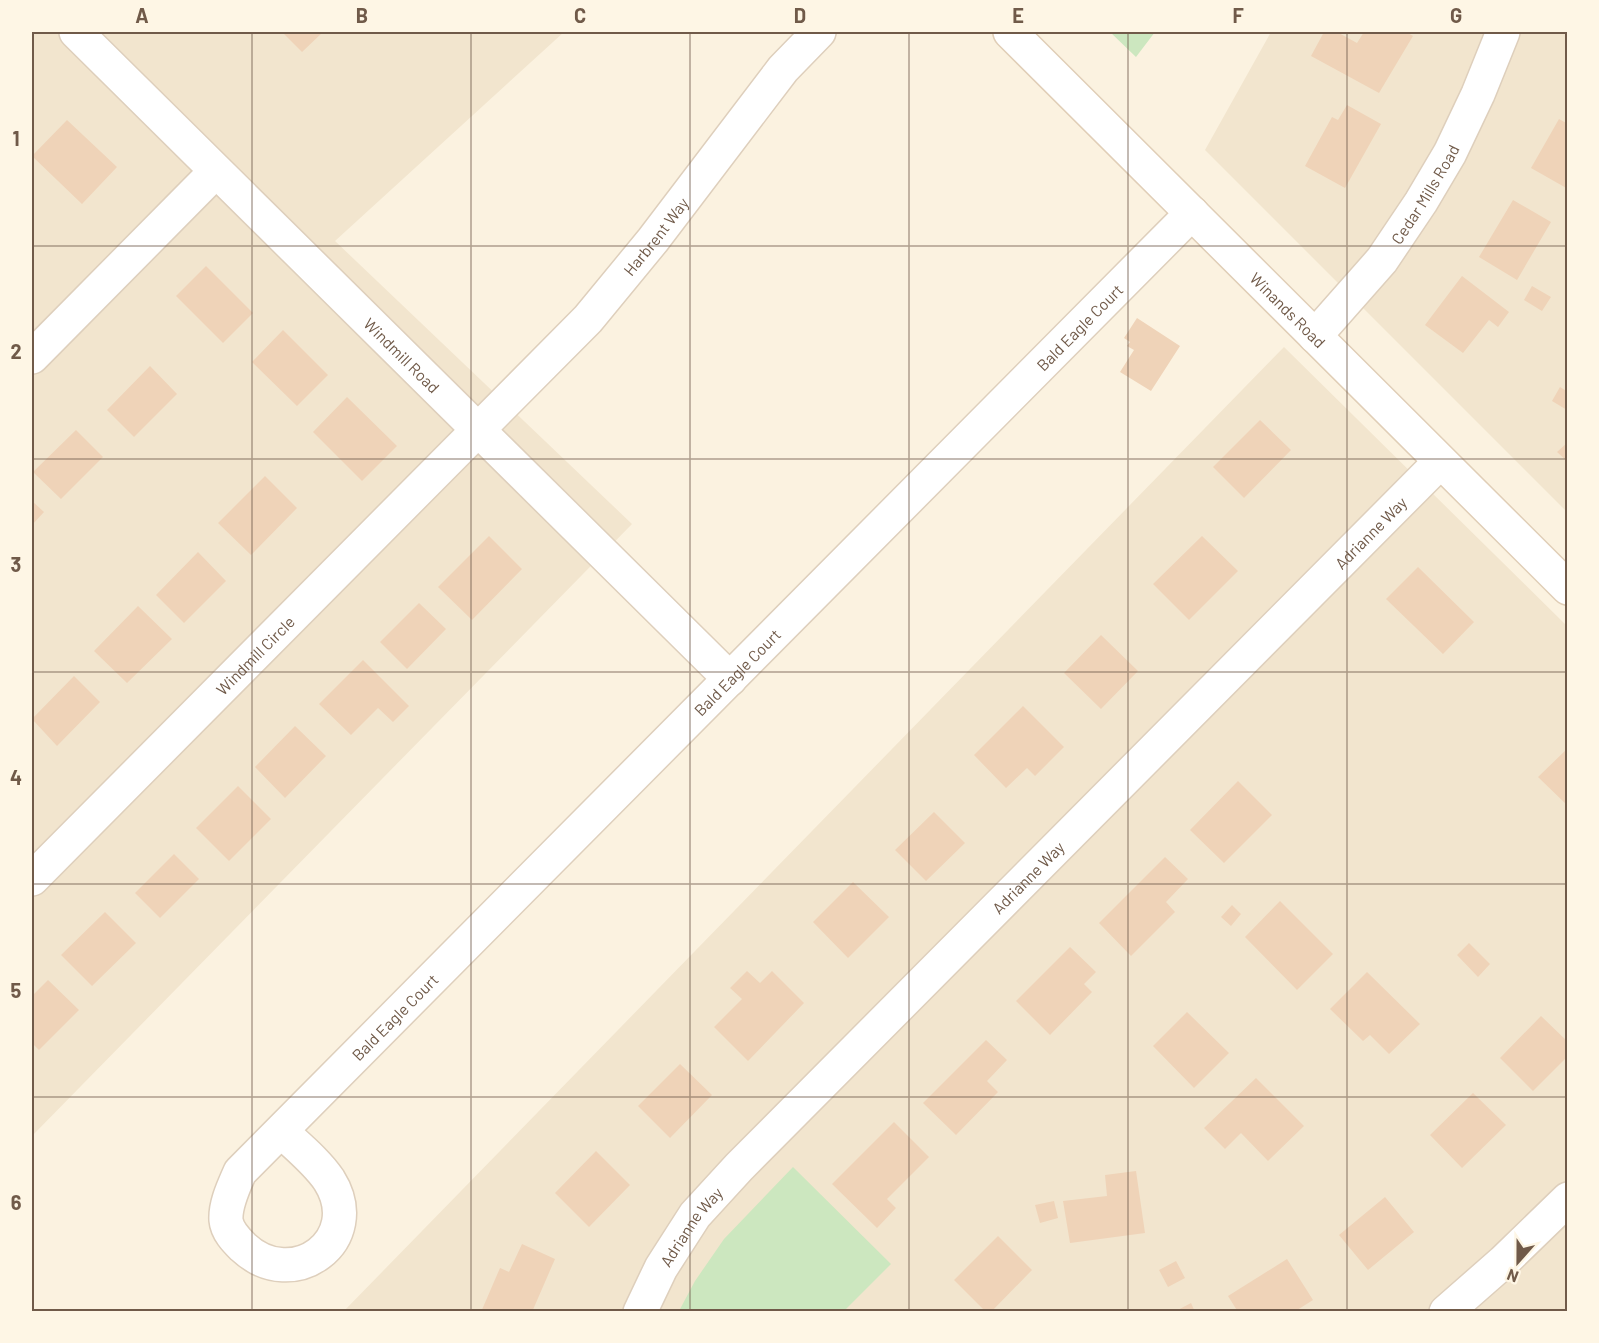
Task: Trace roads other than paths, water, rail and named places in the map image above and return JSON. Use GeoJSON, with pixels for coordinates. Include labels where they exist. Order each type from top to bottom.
{"type":"FeatureCollection","features":[{"type":"Feature","properties":{"kind":"street","name":"Windmill Road"},"geometry":{"type":"LineString","coordinates":[[76,32],[729,679]]}},
{"type":"Feature","properties":{"kind":"street","name":"Harbrent Way"},"geometry":{"type":"LineString","coordinates":[[478,430],[588,319],[653,240],[783,69],[819,32]]}},
{"type":"Feature","properties":{"kind":"street","name":"Winands Road"},"geometry":{"type":"LineString","coordinates":[[1010,32],[1568,588]]}},
{"type":"Feature","properties":{"kind":"street","name":"Cedar Mills Road"},"geometry":{"type":"LineString","coordinates":[[1315,336],[1382,260],[1421,202],[1450,153],[1478,94],[1503,32]]}},
{"type":"Feature","properties":{"kind":"street"},"geometry":{"type":"LineString","coordinates":[[32,357],[216,171]]}},
{"type":"Feature","properties":{"kind":"street","name":"Bald Eagle Court"},"geometry":{"type":"LineString","coordinates":[[281,1131],[1192,213]]}},
{"type":"Feature","properties":{"kind":"street","name":"Windmill Circle"},"geometry":{"type":"LineString","coordinates":[[32,879],[478,430]]}},
{"type":"Feature","properties":{"kind":"street","name":"Adrianne Way"},"geometry":{"type":"LineString","coordinates":[[640,1311],[661,1268],[695,1215],[739,1167],[1440,462]]}},
{"type":"Feature","properties":{"kind":"street"},"geometry":{"type":"LineString","coordinates":[[1446,1311],[1503,1262],[1568,1198]]}}]}
